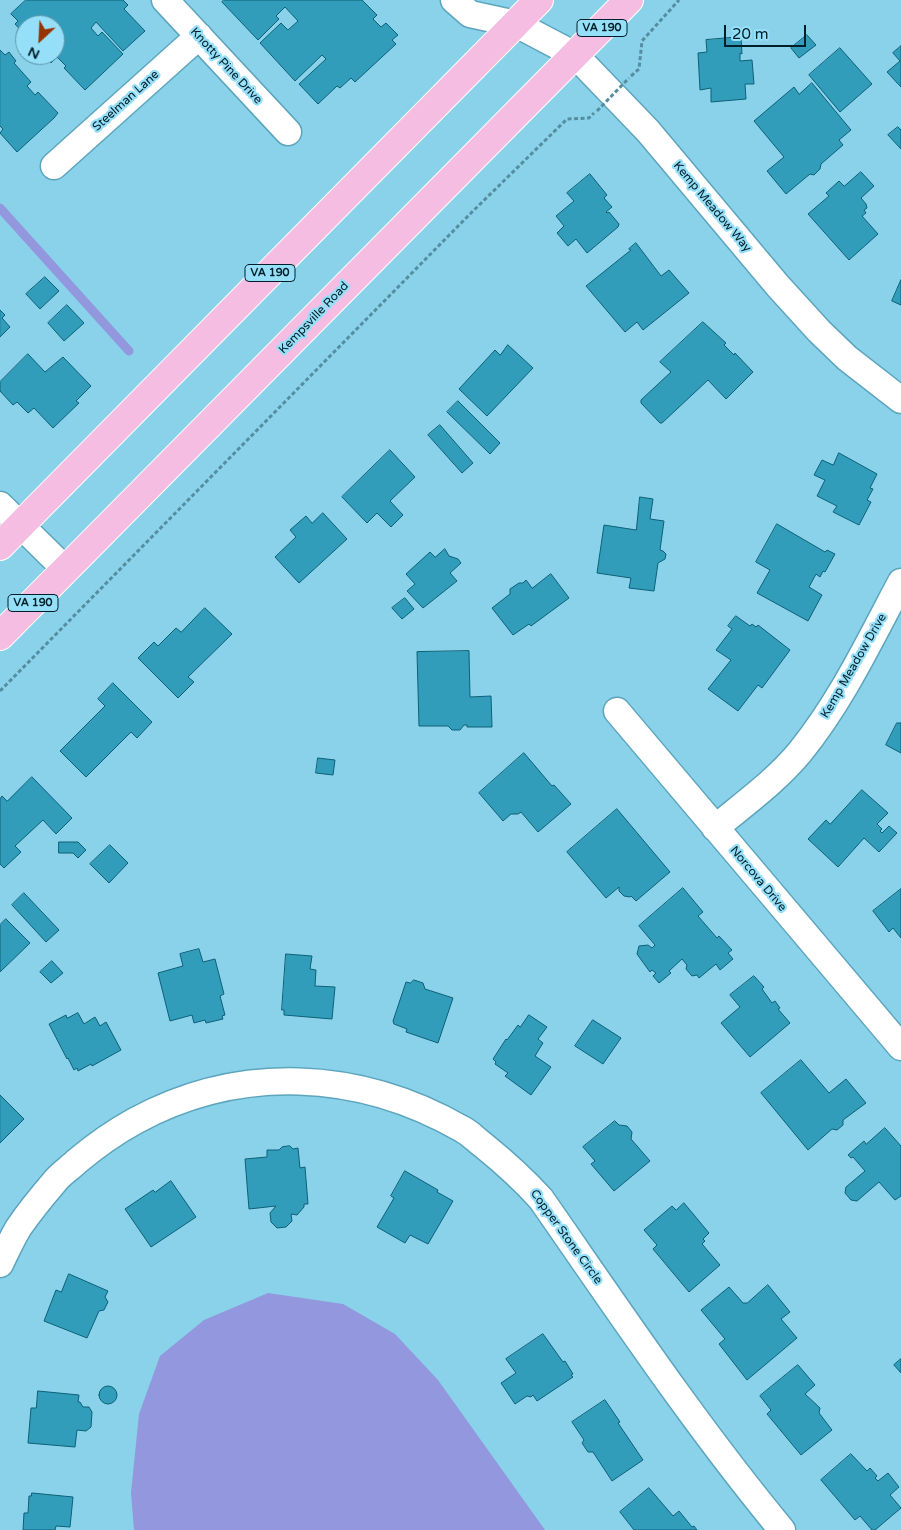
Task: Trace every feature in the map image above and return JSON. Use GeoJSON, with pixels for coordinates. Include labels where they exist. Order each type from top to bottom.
{"type":"FeatureCollection","features":[{"type":"Feature","properties":{"kind":"main road","name":"VA 190"},"geometry":{"type":"LineString","coordinates":[[0,546],[513,12],[539,0]]}},
{"type":"Feature","properties":{"kind":"main road","name":"Kempsville Road"},"geometry":{"type":"LineString","coordinates":[[0,636],[629,0]]}},
{"type":"Feature","properties":{"kind":"street","name":"Knotty Pine Drive"},"geometry":{"type":"LineString","coordinates":[[165,0],[288,132]]}},
{"type":"Feature","properties":{"kind":"street","name":"Kemp Meadow Way"},"geometry":{"type":"LineString","coordinates":[[454,0],[470,14],[513,12],[575,55],[648,131],[819,332],[847,358],[901,400]]}},
{"type":"Feature","properties":{"kind":"street","name":"Steelman Lane"},"geometry":{"type":"LineString","coordinates":[[54,166],[199,36]]}},
{"type":"Feature","properties":{"kind":"street"},"geometry":{"type":"LineString","coordinates":[[0,505],[66,570]]}},
{"type":"Feature","properties":{"kind":"street","name":"Kemp Meadow Drive"},"geometry":{"type":"LineString","coordinates":[[715,828],[765,787],[799,753],[832,710],[901,582]]}},
{"type":"Feature","properties":{"kind":"street","name":"Norcova Drive"},"geometry":{"type":"LineString","coordinates":[[616,711],[901,1047]]}},
{"type":"Feature","properties":{"kind":"street","name":"Copper Stone Circle"},"geometry":{"type":"LineString","coordinates":[[0,1264],[19,1227],[58,1178],[107,1138],[147,1114],[180,1099],[247,1083],[288,1081],[342,1085],[382,1094],[412,1104],[464,1130],[527,1183],[695,1420],[782,1530]]}},
{"type":"Feature","properties":{"kind":"path"},"geometry":{"type":"LineString","coordinates":[[0,690],[471,213],[567,119],[589,118],[639,69],[642,41],[679,0]]}},
{"type":"Feature","properties":{"kind":"water"},"geometry":{"type":"Polygon","coordinates":[[[268,1293],[343,1304],[395,1334],[438,1380],[545,1530],[134,1530],[131,1493],[139,1414],[160,1356],[204,1320],[268,1293]]]}},
{"type":"Feature","properties":{"kind":"building"},"geometry":{"type":"Polygon","coordinates":[[[26,0],[123,0],[128,5],[124,9],[145,31],[123,51],[96,22],[91,28],[98,36],[102,32],[123,54],[85,90],[64,68],[66,66],[65,15],[15,15],[15,18],[11,14],[26,0]]]}},
{"type":"Feature","properties":{"kind":"building"},"geometry":{"type":"Polygon","coordinates":[[[224,0],[362,0],[377,15],[373,19],[381,27],[386,23],[398,35],[392,40],[396,44],[355,82],[351,78],[340,88],[337,86],[318,104],[299,84],[326,59],[322,55],[295,81],[260,43],[281,23],[288,30],[298,21],[285,7],[276,16],[279,19],[258,40],[222,2],[224,0]]]}},
{"type":"Feature","properties":{"kind":"building"},"geometry":{"type":"Polygon","coordinates":[[[807,35],[816,45],[799,58],[791,48],[807,35]]]}},
{"type":"Feature","properties":{"kind":"building"},"geometry":{"type":"Polygon","coordinates":[[[741,37],[742,54],[740,53],[740,61],[752,60],[754,84],[745,84],[746,99],[711,102],[711,88],[700,90],[698,53],[707,52],[706,40],[741,37]]]}},
{"type":"Feature","properties":{"kind":"building"},"geometry":{"type":"Polygon","coordinates":[[[901,46],[901,87],[887,72],[900,61],[893,53],[901,46]]]}},
{"type":"Feature","properties":{"kind":"building"},"geometry":{"type":"Polygon","coordinates":[[[840,48],[872,84],[840,112],[809,75],[840,48]]]}},
{"type":"Feature","properties":{"kind":"building"},"geometry":{"type":"Polygon","coordinates":[[[0,50],[5,55],[9,52],[15,60],[15,65],[31,82],[27,86],[35,95],[38,92],[58,113],[17,152],[0,133],[3,129],[0,126],[0,50]]]}},
{"type":"Feature","properties":{"kind":"building"},"geometry":{"type":"Polygon","coordinates":[[[812,83],[851,130],[839,140],[843,145],[821,164],[820,169],[814,175],[810,174],[786,194],[767,171],[784,157],[754,121],[794,87],[799,94],[812,83]]]}},
{"type":"Feature","properties":{"kind":"building"},"geometry":{"type":"Polygon","coordinates":[[[898,127],[901,130],[901,149],[888,135],[898,127]]]}},
{"type":"Feature","properties":{"kind":"building"},"geometry":{"type":"Polygon","coordinates":[[[861,172],[874,186],[861,198],[867,208],[864,210],[866,213],[862,216],[878,234],[849,260],[808,214],[829,196],[826,193],[839,181],[844,186],[861,172]]]}},
{"type":"Feature","properties":{"kind":"building"},"geometry":{"type":"Polygon","coordinates":[[[590,174],[607,195],[604,198],[612,207],[606,212],[609,212],[619,224],[618,227],[587,253],[576,239],[568,246],[557,233],[564,226],[556,216],[574,201],[567,193],[590,174]]]}},
{"type":"Feature","properties":{"kind":"building"},"geometry":{"type":"Polygon","coordinates":[[[636,243],[661,276],[669,270],[689,293],[643,330],[637,322],[625,332],[586,286],[631,250],[629,249],[636,243]]]}},
{"type":"Feature","properties":{"kind":"building"},"geometry":{"type":"Polygon","coordinates":[[[45,277],[59,291],[40,309],[26,294],[45,277]]]}},
{"type":"Feature","properties":{"kind":"building"},"geometry":{"type":"Polygon","coordinates":[[[901,280],[901,305],[892,301],[901,280]]]}},
{"type":"Feature","properties":{"kind":"building"},"geometry":{"type":"Polygon","coordinates":[[[67,305],[84,323],[64,341],[48,323],[67,305]]]}},
{"type":"Feature","properties":{"kind":"building"},"geometry":{"type":"Polygon","coordinates":[[[0,310],[5,315],[2,318],[10,327],[0,337],[0,310]]]}},
{"type":"Feature","properties":{"kind":"building"},"geometry":{"type":"Polygon","coordinates":[[[703,322],[753,372],[726,399],[708,380],[660,423],[641,403],[641,400],[671,372],[660,362],[703,322]]]}},
{"type":"Feature","properties":{"kind":"building"},"geometry":{"type":"Polygon","coordinates":[[[508,345],[533,368],[487,416],[459,389],[495,350],[500,355],[508,345]]]}},
{"type":"Feature","properties":{"kind":"building"},"geometry":{"type":"Polygon","coordinates":[[[28,354],[45,372],[63,357],[91,386],[76,401],[79,403],[53,428],[34,408],[28,413],[17,402],[13,405],[0,391],[0,382],[28,354]]]}},
{"type":"Feature","properties":{"kind":"building"},"geometry":{"type":"Polygon","coordinates":[[[458,401],[500,443],[490,454],[447,412],[458,401]]]}},
{"type":"Feature","properties":{"kind":"building"},"geometry":{"type":"Polygon","coordinates":[[[440,425],[473,463],[462,473],[428,435],[440,425]]]}},
{"type":"Feature","properties":{"kind":"building"},"geometry":{"type":"Polygon","coordinates":[[[390,450],[415,477],[390,501],[403,515],[391,527],[377,513],[367,523],[342,497],[390,450]]]}},
{"type":"Feature","properties":{"kind":"building"},"geometry":{"type":"Polygon","coordinates":[[[839,453],[877,474],[870,488],[873,489],[867,500],[871,502],[859,525],[833,512],[837,506],[817,496],[825,480],[814,475],[822,460],[833,465],[839,453]]]}},
{"type":"Feature","properties":{"kind":"building"},"geometry":{"type":"Polygon","coordinates":[[[640,497],[653,499],[650,519],[664,521],[660,550],[666,554],[665,559],[658,563],[654,591],[629,588],[631,578],[597,573],[604,525],[636,530],[640,497]]]}},
{"type":"Feature","properties":{"kind":"building"},"geometry":{"type":"Polygon","coordinates":[[[323,513],[347,539],[299,583],[275,557],[296,537],[290,530],[306,516],[312,523],[323,513]]]}},
{"type":"Feature","properties":{"kind":"building"},"geometry":{"type":"Polygon","coordinates":[[[777,524],[825,552],[827,550],[835,554],[825,572],[823,571],[820,577],[816,574],[809,587],[822,595],[808,621],[757,593],[770,570],[756,562],[777,524]]]}},
{"type":"Feature","properties":{"kind":"building"},"geometry":{"type":"Polygon","coordinates":[[[445,549],[449,556],[458,559],[461,563],[450,573],[457,581],[423,608],[407,591],[415,584],[406,574],[430,552],[435,557],[445,549]]]}},
{"type":"Feature","properties":{"kind":"building"},"geometry":{"type":"Polygon","coordinates":[[[551,574],[569,598],[531,626],[529,624],[513,635],[492,608],[510,594],[510,589],[519,583],[523,583],[526,580],[532,588],[551,574]]]}},
{"type":"Feature","properties":{"kind":"building"},"geometry":{"type":"Polygon","coordinates":[[[405,598],[414,609],[402,619],[392,608],[405,598]]]}},
{"type":"Feature","properties":{"kind":"building"},"geometry":{"type":"Polygon","coordinates":[[[205,608],[232,634],[188,677],[194,682],[178,698],[138,658],[154,642],[158,646],[176,628],[181,632],[205,608]]]}},
{"type":"Feature","properties":{"kind":"building"},"geometry":{"type":"Polygon","coordinates":[[[736,616],[750,626],[752,624],[756,627],[758,625],[790,650],[762,688],[758,685],[738,711],[708,689],[731,660],[716,650],[732,629],[728,626],[736,616]]]}},
{"type":"Feature","properties":{"kind":"building"},"geometry":{"type":"Polygon","coordinates":[[[469,651],[470,697],[491,696],[492,727],[467,727],[467,725],[464,725],[460,730],[452,730],[448,726],[419,726],[417,652],[469,651]]]}},
{"type":"Feature","properties":{"kind":"building"},"geometry":{"type":"Polygon","coordinates":[[[113,683],[152,722],[137,738],[131,732],[86,777],[60,751],[105,706],[98,699],[113,683]]]}},
{"type":"Feature","properties":{"kind":"building"},"geometry":{"type":"Polygon","coordinates":[[[897,723],[901,723],[901,753],[886,745],[897,723]]]}},
{"type":"Feature","properties":{"kind":"building"},"geometry":{"type":"Polygon","coordinates":[[[524,753],[552,786],[554,785],[571,804],[538,832],[521,812],[511,814],[503,821],[479,793],[524,753]]]}},
{"type":"Feature","properties":{"kind":"building"},"geometry":{"type":"Polygon","coordinates":[[[318,758],[335,760],[333,775],[316,773],[318,758]]]}},
{"type":"Feature","properties":{"kind":"building"},"geometry":{"type":"Polygon","coordinates":[[[32,777],[72,818],[56,834],[43,820],[15,846],[21,852],[4,868],[0,864],[0,799],[2,796],[7,801],[32,777]]]}},
{"type":"Feature","properties":{"kind":"building"},"geometry":{"type":"Polygon","coordinates":[[[862,790],[888,813],[877,824],[882,829],[880,831],[882,833],[889,826],[897,833],[879,852],[864,838],[838,867],[808,839],[826,820],[830,824],[862,790]]]}},
{"type":"Feature","properties":{"kind":"building"},"geometry":{"type":"Polygon","coordinates":[[[617,809],[670,872],[636,901],[631,896],[624,896],[619,891],[619,887],[606,898],[567,852],[617,809]]]}},
{"type":"Feature","properties":{"kind":"building"},"geometry":{"type":"Polygon","coordinates":[[[59,842],[78,842],[86,850],[78,858],[73,853],[59,853],[59,842]]]}},
{"type":"Feature","properties":{"kind":"building"},"geometry":{"type":"Polygon","coordinates":[[[110,845],[128,863],[109,883],[90,864],[110,845]]]}},
{"type":"Feature","properties":{"kind":"building"},"geometry":{"type":"Polygon","coordinates":[[[683,888],[703,912],[698,916],[717,938],[719,936],[732,950],[728,953],[733,959],[720,970],[716,964],[699,978],[697,975],[692,976],[686,969],[687,965],[682,959],[669,971],[671,973],[659,983],[653,976],[656,973],[652,970],[650,972],[637,954],[639,946],[648,945],[652,948],[655,945],[639,926],[683,888]]]}},
{"type":"Feature","properties":{"kind":"building"},"geometry":{"type":"Polygon","coordinates":[[[901,889],[901,938],[893,928],[889,932],[873,911],[901,889]]]}},
{"type":"Feature","properties":{"kind":"building"},"geometry":{"type":"Polygon","coordinates":[[[24,893],[59,930],[46,942],[12,905],[24,893]]]}},
{"type":"Feature","properties":{"kind":"building"},"geometry":{"type":"Polygon","coordinates":[[[6,919],[30,943],[0,972],[0,925],[6,919]]]}},
{"type":"Feature","properties":{"kind":"building"},"geometry":{"type":"Polygon","coordinates":[[[199,949],[203,962],[215,959],[224,994],[220,996],[225,1015],[222,1016],[223,1019],[206,1023],[205,1020],[194,1023],[192,1015],[170,1021],[158,973],[183,966],[180,954],[199,949]]]}},
{"type":"Feature","properties":{"kind":"building"},"geometry":{"type":"Polygon","coordinates":[[[286,954],[312,956],[310,969],[316,970],[315,986],[335,987],[332,1019],[284,1015],[284,1010],[282,1010],[286,954]]]}},
{"type":"Feature","properties":{"kind":"building"},"geometry":{"type":"Polygon","coordinates":[[[52,961],[63,973],[51,983],[40,972],[52,961]]]}},
{"type":"Feature","properties":{"kind":"building"},"geometry":{"type":"Polygon","coordinates":[[[754,976],[764,987],[762,989],[772,1003],[775,1001],[780,1008],[778,1009],[790,1023],[750,1057],[721,1023],[740,1007],[730,995],[754,976]]]}},
{"type":"Feature","properties":{"kind":"building"},"geometry":{"type":"Polygon","coordinates":[[[414,980],[423,983],[425,989],[453,998],[438,1043],[406,1032],[407,1029],[394,1024],[393,1021],[406,982],[410,983],[414,980]]]}},
{"type":"Feature","properties":{"kind":"building"},"geometry":{"type":"Polygon","coordinates":[[[78,1013],[84,1024],[95,1017],[100,1026],[106,1022],[121,1050],[92,1066],[91,1064],[78,1071],[77,1068],[74,1070],[67,1059],[49,1024],[66,1015],[67,1018],[78,1013]]]}},
{"type":"Feature","properties":{"kind":"building"},"geometry":{"type":"Polygon","coordinates":[[[529,1015],[547,1027],[538,1039],[543,1043],[535,1056],[551,1067],[531,1095],[505,1076],[508,1073],[495,1064],[496,1062],[493,1059],[506,1039],[518,1025],[520,1027],[529,1015]]]}},
{"type":"Feature","properties":{"kind":"building"},"geometry":{"type":"Polygon","coordinates":[[[593,1020],[621,1038],[603,1064],[575,1046],[593,1020]]]}},
{"type":"Feature","properties":{"kind":"building"},"geometry":{"type":"Polygon","coordinates":[[[801,1060],[829,1093],[846,1079],[866,1103],[843,1120],[843,1125],[837,1130],[832,1129],[808,1150],[761,1093],[801,1060]]]}},
{"type":"Feature","properties":{"kind":"building"},"geometry":{"type":"Polygon","coordinates":[[[0,1095],[24,1119],[0,1143],[0,1095]]]}},
{"type":"Feature","properties":{"kind":"building"},"geometry":{"type":"Polygon","coordinates":[[[615,1121],[619,1125],[627,1126],[632,1132],[631,1139],[650,1161],[614,1191],[591,1164],[595,1161],[583,1147],[615,1121]]]}},
{"type":"Feature","properties":{"kind":"building"},"geometry":{"type":"Polygon","coordinates":[[[885,1128],[901,1146],[901,1196],[895,1200],[879,1182],[857,1201],[851,1200],[845,1193],[846,1187],[865,1171],[853,1157],[851,1158],[848,1155],[864,1141],[866,1144],[885,1128]]]}},
{"type":"Feature","properties":{"kind":"building"},"geometry":{"type":"Polygon","coordinates":[[[290,1146],[293,1149],[298,1148],[300,1168],[305,1167],[308,1204],[304,1204],[304,1207],[297,1215],[291,1214],[292,1221],[286,1227],[277,1228],[271,1222],[270,1213],[276,1206],[249,1209],[245,1159],[267,1157],[267,1150],[279,1150],[282,1147],[290,1146]]]}},
{"type":"Feature","properties":{"kind":"building"},"geometry":{"type":"Polygon","coordinates":[[[405,1171],[453,1201],[428,1244],[410,1235],[405,1243],[377,1227],[394,1198],[391,1196],[405,1171]]]}},
{"type":"Feature","properties":{"kind":"building"},"geometry":{"type":"Polygon","coordinates":[[[171,1181],[196,1217],[151,1247],[125,1209],[153,1190],[155,1192],[171,1181]]]}},
{"type":"Feature","properties":{"kind":"building"},"geometry":{"type":"Polygon","coordinates":[[[684,1203],[709,1233],[703,1239],[705,1241],[702,1244],[720,1265],[689,1292],[653,1249],[657,1245],[644,1230],[672,1206],[676,1210],[684,1203]]]}},
{"type":"Feature","properties":{"kind":"building"},"geometry":{"type":"Polygon","coordinates":[[[69,1274],[108,1291],[105,1297],[108,1302],[104,1310],[99,1311],[87,1338],[44,1321],[56,1290],[61,1292],[69,1274]]]}},
{"type":"Feature","properties":{"kind":"building"},"geometry":{"type":"Polygon","coordinates":[[[768,1285],[790,1312],[781,1319],[797,1338],[747,1380],[719,1344],[725,1339],[701,1310],[729,1287],[743,1303],[747,1303],[768,1285]]]}},
{"type":"Feature","properties":{"kind":"building"},"geometry":{"type":"Polygon","coordinates":[[[543,1334],[563,1362],[565,1361],[573,1377],[537,1401],[533,1395],[531,1397],[527,1396],[515,1404],[501,1383],[516,1373],[506,1359],[543,1334]]]}},
{"type":"Feature","properties":{"kind":"building"},"geometry":{"type":"Polygon","coordinates":[[[901,1359],[901,1373],[894,1365],[901,1359]]]}},
{"type":"Feature","properties":{"kind":"building"},"geometry":{"type":"Polygon","coordinates":[[[798,1365],[815,1385],[805,1394],[820,1408],[819,1413],[832,1430],[801,1455],[767,1414],[771,1410],[760,1396],[798,1365]]]}},
{"type":"Feature","properties":{"kind":"building"},"geometry":{"type":"Polygon","coordinates":[[[108,1386],[114,1389],[117,1395],[114,1401],[108,1404],[102,1401],[99,1395],[102,1389],[108,1386]]]}},
{"type":"Feature","properties":{"kind":"building"},"geometry":{"type":"Polygon","coordinates":[[[38,1391],[79,1395],[78,1402],[83,1407],[89,1407],[92,1412],[91,1427],[86,1431],[77,1430],[75,1447],[28,1443],[31,1408],[36,1408],[38,1391]]]}},
{"type":"Feature","properties":{"kind":"building"},"geometry":{"type":"Polygon","coordinates":[[[605,1400],[643,1460],[612,1481],[593,1452],[588,1452],[582,1443],[584,1440],[572,1422],[605,1400]]]}},
{"type":"Feature","properties":{"kind":"building"},"geometry":{"type":"Polygon","coordinates":[[[851,1454],[867,1471],[870,1468],[877,1476],[875,1478],[878,1481],[888,1473],[899,1487],[890,1495],[901,1508],[875,1530],[872,1530],[860,1516],[855,1520],[821,1480],[851,1454]]]}},
{"type":"Feature","properties":{"kind":"building"},"geometry":{"type":"Polygon","coordinates":[[[649,1488],[673,1516],[679,1511],[692,1527],[694,1526],[697,1530],[634,1530],[620,1512],[649,1488]]]}},
{"type":"Feature","properties":{"kind":"building"},"geometry":{"type":"Polygon","coordinates":[[[32,1493],[73,1497],[70,1527],[56,1526],[55,1530],[23,1530],[24,1513],[28,1513],[29,1496],[32,1493]]]}},
{"type":"Feature","properties":{"kind":"waterway"},"geometry":{"type":"LineString","coordinates":[[0,208],[129,351]]}}]}
